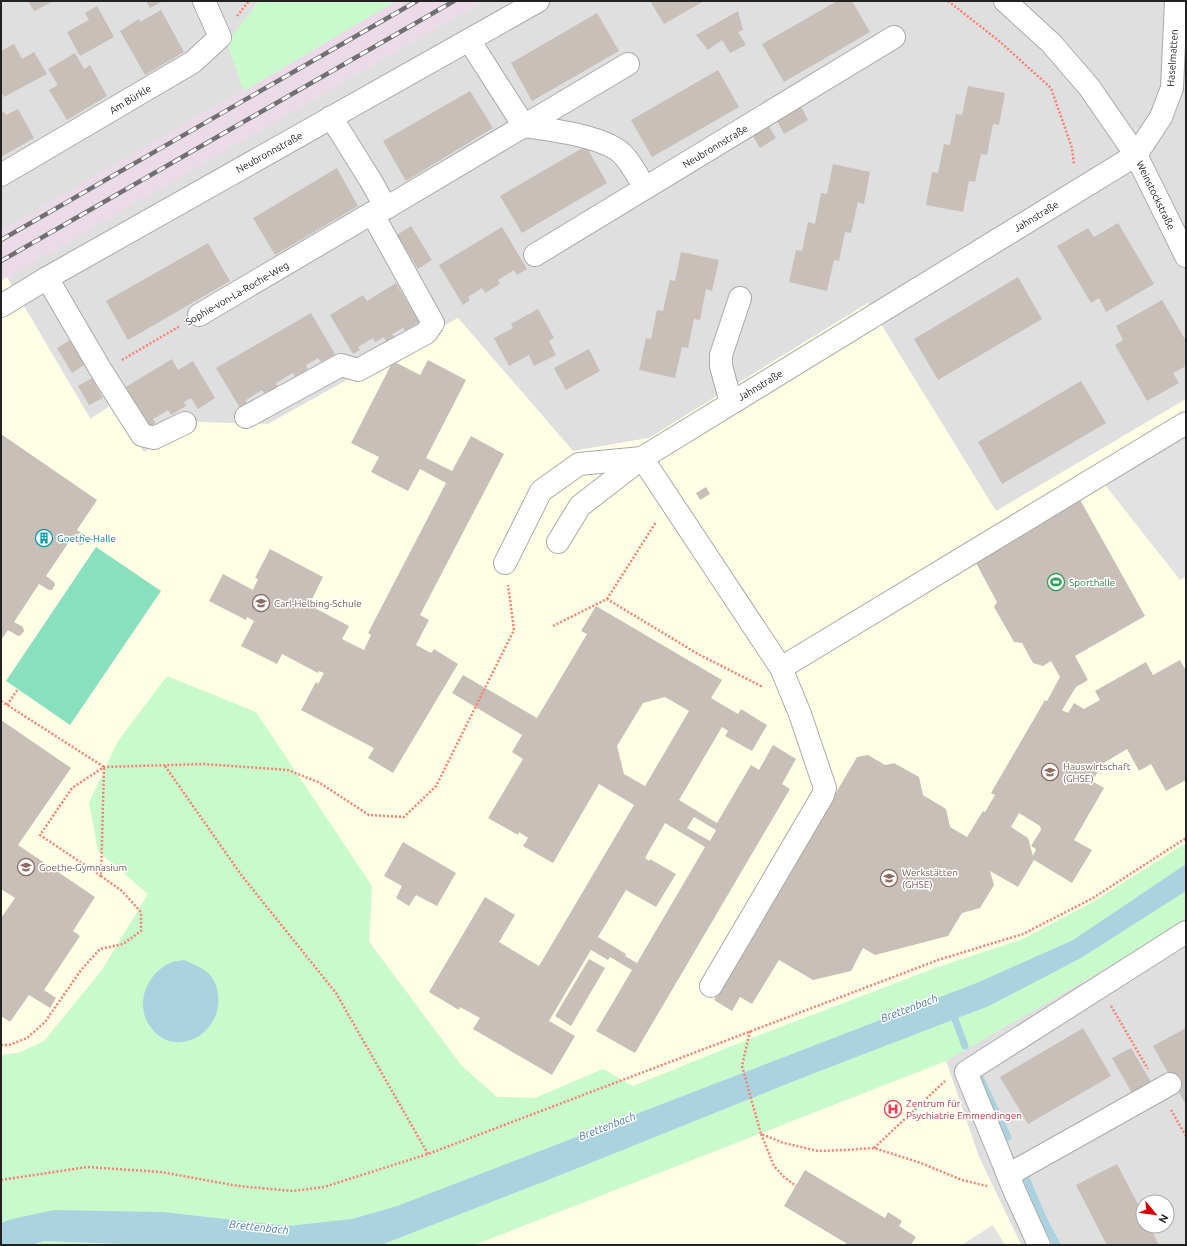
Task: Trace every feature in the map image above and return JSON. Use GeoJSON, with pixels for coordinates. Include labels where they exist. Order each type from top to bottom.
{"type":"FeatureCollection","features":[{"type":"Feature","properties":{"kind":"street","name":"Am Bürkle"},"geometry":{"type":"LineString","coordinates":[[1,175],[193,62],[220,37],[204,1]]}},
{"type":"Feature","properties":{"kind":"street","name":"Neubronnstraße"},"geometry":{"type":"LineString","coordinates":[[1,306],[47,278],[538,1]]}},
{"type":"Feature","properties":{"kind":"street","name":"Weinstockstraße"},"geometry":{"type":"LineString","coordinates":[[1005,1],[1050,43],[1089,87],[1136,155],[1186,256]]}},
{"type":"Feature","properties":{"kind":"street","name":"Haselmatten"},"geometry":{"type":"LineString","coordinates":[[1136,155],[1161,116],[1172,88],[1176,1]]}},
{"type":"Feature","properties":{"kind":"street","name":"Neubronnstraße"},"geometry":{"type":"LineString","coordinates":[[535,255],[894,37]]}},
{"type":"Feature","properties":{"kind":"street"},"geometry":{"type":"LineString","coordinates":[[469,40],[524,126],[562,132],[599,141],[617,149],[628,160],[645,188]]}},
{"type":"Feature","properties":{"kind":"street","name":"Sophie-von-La-Roche-Weg"},"geometry":{"type":"LineString","coordinates":[[199,315],[628,64]]}},
{"type":"Feature","properties":{"kind":"street"},"geometry":{"type":"LineString","coordinates":[[246,417],[340,365],[358,370],[426,333],[433,324],[379,211],[371,181],[331,117]]}},
{"type":"Feature","properties":{"kind":"street","name":"Jahnstraße"},"geometry":{"type":"LineString","coordinates":[[558,542],[580,506],[642,458],[1136,155]]}},
{"type":"Feature","properties":{"kind":"street"},"geometry":{"type":"LineString","coordinates":[[47,278],[102,372],[142,435],[154,438],[185,423]]}},
{"type":"Feature","properties":{"kind":"street"},"geometry":{"type":"LineString","coordinates":[[731,403],[721,366],[721,355],[740,298]]}},
{"type":"Feature","properties":{"kind":"street"},"geometry":{"type":"LineString","coordinates":[[781,668],[1186,423]]}},
{"type":"Feature","properties":{"kind":"street"},"geometry":{"type":"LineString","coordinates":[[505,563],[541,491],[579,464],[642,458],[781,668],[800,714],[824,783],[823,795],[711,986]]}},
{"type":"Feature","properties":{"kind":"street"},"geometry":{"type":"LineString","coordinates":[[1039,1245],[1011,1184],[966,1072],[1186,932]]}},
{"type":"Feature","properties":{"kind":"street"},"geometry":{"type":"LineString","coordinates":[[1011,1184],[1165,1087]]}},
{"type":"Feature","properties":{"kind":"path"},"geometry":{"type":"LineString","coordinates":[[948,1],[998,40],[1050,88],[1072,148],[1078,191]]}},
{"type":"Feature","properties":{"kind":"path","name":"Sophie-von-La-Roche-Weg"},"geometry":{"type":"LineString","coordinates":[[102,372],[199,315]]}},
{"type":"Feature","properties":{"kind":"path"},"geometry":{"type":"LineString","coordinates":[[553,626],[607,599],[670,501]]}},
{"type":"Feature","properties":{"kind":"path"},"geometry":{"type":"LineString","coordinates":[[1,1045],[9,1045],[27,1038],[45,1022],[81,970],[100,949],[123,944],[141,931],[140,912],[122,891],[40,835],[72,788],[104,767],[204,764],[288,770],[320,782],[369,815],[404,817],[436,786],[514,630],[505,563]]}},
{"type":"Feature","properties":{"kind":"path"},"geometry":{"type":"LineString","coordinates":[[607,599],[698,654],[761,686],[781,668]]}},
{"type":"Feature","properties":{"kind":"path"},"geometry":{"type":"LineString","coordinates":[[7,705],[18,689]]}},
{"type":"Feature","properties":{"kind":"path"},"geometry":{"type":"LineString","coordinates":[[1,701],[104,767]]}},
{"type":"Feature","properties":{"kind":"path"},"geometry":{"type":"LineString","coordinates":[[165,766],[242,876],[336,993],[428,1154]]}},
{"type":"Feature","properties":{"kind":"path"},"geometry":{"type":"LineString","coordinates":[[101,876],[104,767]]}},
{"type":"Feature","properties":{"kind":"path"},"geometry":{"type":"LineString","coordinates":[[1,1180],[87,1168],[162,1172],[238,1186],[293,1191],[324,1187],[428,1154],[938,960],[1023,934],[1093,898],[1186,838]]}},
{"type":"Feature","properties":{"kind":"path"},"geometry":{"type":"LineString","coordinates":[[1099,987],[1165,1087],[1186,1136]]}},
{"type":"Feature","properties":{"kind":"path"},"geometry":{"type":"LineString","coordinates":[[750,1031],[742,1066],[761,1134],[774,1166],[784,1177],[796,1186]]}},
{"type":"Feature","properties":{"kind":"path"},"geometry":{"type":"LineString","coordinates":[[874,1148],[943,1082],[966,1072]]}},
{"type":"Feature","properties":{"kind":"path"},"geometry":{"type":"LineString","coordinates":[[761,1134],[784,1143],[818,1151],[874,1148],[921,1162],[962,1180],[1011,1184]]}},
{"type":"Feature","properties":{"kind":"shaded area"},"geometry":{"type":"Polygon","coordinates":[[[1,1],[259,1],[227,43],[244,91],[1,231],[1,1]]]}},
{"type":"Feature","properties":{"kind":"shaded area"},"geometry":{"type":"Polygon","coordinates":[[[396,1],[483,1],[1,281],[1,231],[396,1]]]}},
{"type":"Feature","properties":{"kind":"shaded area"},"geometry":{"type":"Polygon","coordinates":[[[483,1],[1186,1],[1186,399],[996,512],[868,303],[649,438],[573,451],[458,318],[268,424],[194,422],[144,452],[111,406],[91,419],[7,277],[483,1]]]}},
{"type":"Feature","properties":{"kind":"shaded area"},"geometry":{"type":"Polygon","coordinates":[[[7,277],[90,419],[110,406],[144,452],[194,422],[268,424],[458,318],[573,451],[649,438],[868,303],[996,511],[1186,399],[1186,843],[1093,902],[1023,939],[938,967],[633,1087],[603,1069],[535,1098],[497,1097],[461,1065],[369,941],[372,886],[98,851],[148,894],[102,970],[44,1041],[18,1053],[1,1055],[1,281],[7,277]]]}},
{"type":"Feature","properties":{"kind":"shaded area"},"geometry":{"type":"Polygon","coordinates":[[[1186,430],[1186,577],[1180,580],[1102,481],[1186,430]]]}},
{"type":"Feature","properties":{"kind":"shaded area"},"geometry":{"type":"Polygon","coordinates":[[[1186,919],[1186,1245],[1021,1245],[979,1157],[946,1061],[1117,962],[1186,919]]]}},
{"type":"Feature","properties":{"kind":"shaded area","name":"Zentrum für Psychiatrie Emmendingen"},"geometry":{"type":"Polygon","coordinates":[[[946,1061],[979,1157],[1021,1245],[474,1245],[946,1061]]]}},
{"type":"Feature","properties":{"kind":"shaded area"},"geometry":{"type":"Polygon","coordinates":[[[993,1225],[1005,1245],[961,1245],[968,1241],[993,1225]]]}},
{"type":"Feature","properties":{"kind":"green space"},"geometry":{"type":"Polygon","coordinates":[[[259,1],[396,1],[244,91],[227,43],[259,1]]]}},
{"type":"Feature","properties":{"kind":"green space"},"geometry":{"type":"Polygon","coordinates":[[[96,547],[161,591],[70,725],[6,681],[96,547]]]}},
{"type":"Feature","properties":{"kind":"green space"},"geometry":{"type":"Polygon","coordinates":[[[167,676],[256,712],[372,886],[369,942],[461,1065],[497,1097],[535,1098],[603,1069],[633,1086],[749,1039],[938,967],[1023,939],[1093,902],[1186,843],[1186,864],[1073,940],[979,982],[397,1206],[352,1219],[287,1226],[163,1212],[54,1210],[12,1219],[1,1223],[1,1055],[18,1053],[44,1041],[102,970],[148,894],[98,851],[89,803],[118,741],[167,676]]]}},
{"type":"Feature","properties":{"kind":"green space"},"geometry":{"type":"Polygon","coordinates":[[[1186,891],[1186,919],[1117,962],[946,1061],[474,1245],[381,1245],[807,1076],[989,1006],[1081,958],[1186,891]]]}},
{"type":"Feature","properties":{"kind":"green space"},"geometry":{"type":"Polygon","coordinates":[[[44,1241],[147,1245],[32,1245],[44,1241]]]}},
{"type":"Feature","properties":{"kind":"water","name":"Brettenbach"},"geometry":{"type":"Polygon","coordinates":[[[1186,864],[1186,891],[1081,958],[989,1006],[807,1076],[381,1245],[147,1245],[44,1241],[32,1245],[1,1245],[1,1223],[12,1219],[54,1210],[163,1212],[287,1226],[352,1219],[397,1206],[979,982],[1073,940],[1186,864]]]}},
{"type":"Feature","properties":{"kind":"water"},"geometry":{"type":"Polygon","coordinates":[[[184,960],[202,968],[214,980],[218,993],[218,1006],[217,1013],[211,1024],[201,1034],[194,1039],[173,1042],[160,1036],[148,1023],[144,1013],[144,994],[148,984],[161,969],[175,961],[184,960]]]}},
{"type":"Feature","properties":{"kind":"building"},"geometry":{"type":"Polygon","coordinates":[[[28,1],[54,1],[34,11],[28,1]]]}},
{"type":"Feature","properties":{"kind":"building"},"geometry":{"type":"Polygon","coordinates":[[[146,1],[163,1],[150,8],[146,1]]]}},
{"type":"Feature","properties":{"kind":"building"},"geometry":{"type":"Polygon","coordinates":[[[650,1],[704,1],[664,24],[650,1]]]}},
{"type":"Feature","properties":{"kind":"building"},"geometry":{"type":"Polygon","coordinates":[[[837,1],[852,1],[870,32],[784,82],[762,44],[837,1]]]}},
{"type":"Feature","properties":{"kind":"building"},"geometry":{"type":"Polygon","coordinates":[[[97,6],[114,37],[80,56],[67,32],[89,20],[85,13],[97,6]]]}},
{"type":"Feature","properties":{"kind":"building"},"geometry":{"type":"Polygon","coordinates":[[[161,10],[184,52],[145,75],[120,31],[139,19],[140,22],[161,10]]]}},
{"type":"Feature","properties":{"kind":"building"},"geometry":{"type":"Polygon","coordinates":[[[738,11],[743,30],[738,32],[746,45],[730,53],[722,40],[708,50],[696,35],[738,11]]]}},
{"type":"Feature","properties":{"kind":"building"},"geometry":{"type":"Polygon","coordinates":[[[597,13],[619,51],[532,101],[511,63],[597,13]]]}},
{"type":"Feature","properties":{"kind":"building"},"geometry":{"type":"Polygon","coordinates":[[[14,44],[22,59],[34,52],[47,74],[4,97],[1,91],[1,51],[14,44]]]}},
{"type":"Feature","properties":{"kind":"building"},"geometry":{"type":"Polygon","coordinates":[[[75,53],[84,69],[90,65],[107,96],[67,120],[49,90],[58,85],[48,69],[75,53]]]}},
{"type":"Feature","properties":{"kind":"building"},"geometry":{"type":"Polygon","coordinates":[[[718,70],[739,107],[652,157],[631,120],[718,70]]]}},
{"type":"Feature","properties":{"kind":"building"},"geometry":{"type":"Polygon","coordinates":[[[968,86],[1005,93],[999,125],[993,124],[987,155],[981,154],[975,182],[969,181],[963,212],[926,205],[932,172],[938,173],[944,144],[950,145],[956,114],[962,115],[968,86]]]}},
{"type":"Feature","properties":{"kind":"building"},"geometry":{"type":"Polygon","coordinates":[[[470,91],[493,128],[406,181],[383,141],[470,91]]]}},
{"type":"Feature","properties":{"kind":"building"},"geometry":{"type":"Polygon","coordinates":[[[799,103],[808,120],[784,134],[775,117],[799,103]]]}},
{"type":"Feature","properties":{"kind":"building"},"geometry":{"type":"Polygon","coordinates":[[[18,109],[34,138],[1,157],[1,113],[4,112],[6,115],[18,109]]]}},
{"type":"Feature","properties":{"kind":"building"},"geometry":{"type":"Polygon","coordinates":[[[766,122],[776,138],[760,148],[750,131],[766,122]]]}},
{"type":"Feature","properties":{"kind":"building"},"geometry":{"type":"Polygon","coordinates":[[[586,146],[607,183],[522,233],[500,196],[586,146]]]}},
{"type":"Feature","properties":{"kind":"building"},"geometry":{"type":"Polygon","coordinates":[[[833,164],[870,172],[864,204],[858,202],[851,233],[845,232],[839,261],[834,260],[827,291],[789,282],[796,250],[802,251],[808,222],[815,224],[821,193],[827,194],[833,164]]]}},
{"type":"Feature","properties":{"kind":"building"},"geometry":{"type":"Polygon","coordinates":[[[337,168],[358,206],[275,255],[253,218],[337,168]]]}},
{"type":"Feature","properties":{"kind":"building"},"geometry":{"type":"Polygon","coordinates":[[[1118,223],[1154,284],[1106,312],[1099,298],[1091,303],[1057,246],[1088,228],[1094,237],[1118,223]]]}},
{"type":"Feature","properties":{"kind":"building"},"geometry":{"type":"Polygon","coordinates":[[[411,226],[432,260],[418,269],[397,235],[411,226]]]}},
{"type":"Feature","properties":{"kind":"building"},"geometry":{"type":"Polygon","coordinates":[[[502,227],[527,269],[517,275],[514,270],[498,280],[500,284],[485,293],[482,288],[468,297],[470,300],[463,305],[439,265],[502,227]]]}},
{"type":"Feature","properties":{"kind":"building"},"geometry":{"type":"Polygon","coordinates":[[[208,243],[230,281],[128,340],[106,301],[208,243]]]}},
{"type":"Feature","properties":{"kind":"building"},"geometry":{"type":"Polygon","coordinates":[[[681,252],[719,260],[712,291],[706,289],[700,320],[694,319],[688,348],[682,347],[675,378],[639,370],[646,338],[651,339],[657,310],[663,311],[670,280],[675,281],[681,252]]]}},
{"type":"Feature","properties":{"kind":"building"},"geometry":{"type":"Polygon","coordinates":[[[1018,277],[1042,319],[938,380],[914,339],[1018,277]]]}},
{"type":"Feature","properties":{"kind":"building"},"geometry":{"type":"Polygon","coordinates":[[[396,283],[419,322],[405,331],[403,328],[392,334],[395,338],[387,343],[384,337],[375,342],[373,338],[358,347],[360,350],[353,354],[330,315],[363,295],[367,301],[396,283]]]}},
{"type":"Feature","properties":{"kind":"building"},"geometry":{"type":"Polygon","coordinates":[[[1162,300],[1186,341],[1186,366],[1173,373],[1179,383],[1147,401],[1115,345],[1123,340],[1116,326],[1162,300]]]}},
{"type":"Feature","properties":{"kind":"building"},"geometry":{"type":"Polygon","coordinates":[[[538,309],[554,338],[549,341],[556,355],[534,366],[529,355],[509,366],[494,338],[513,328],[511,324],[538,309]]]}},
{"type":"Feature","properties":{"kind":"building"},"geometry":{"type":"Polygon","coordinates":[[[311,313],[335,354],[321,362],[318,358],[306,365],[308,369],[295,377],[293,373],[276,383],[278,387],[265,395],[262,390],[246,400],[247,403],[240,408],[216,368],[311,313]]]}},
{"type":"Feature","properties":{"kind":"building"},"geometry":{"type":"Polygon","coordinates":[[[72,339],[86,364],[72,373],[57,348],[72,339]]]}},
{"type":"Feature","properties":{"kind":"building"},"geometry":{"type":"Polygon","coordinates":[[[589,349],[600,371],[566,390],[554,368],[589,349]]]}},
{"type":"Feature","properties":{"kind":"building"},"geometry":{"type":"Polygon","coordinates":[[[172,359],[178,370],[193,361],[215,398],[198,409],[191,398],[184,402],[186,406],[171,415],[168,410],[153,419],[156,423],[148,427],[124,388],[172,359]]]}},
{"type":"Feature","properties":{"kind":"building","name":"Carl-Helbing-Schule"},"geometry":{"type":"Polygon","coordinates":[[[428,360],[466,380],[426,458],[452,471],[471,436],[504,454],[420,615],[429,620],[416,645],[431,653],[434,649],[458,664],[393,773],[368,758],[374,748],[301,710],[316,682],[318,684],[324,673],[319,671],[318,673],[282,654],[277,664],[241,646],[254,621],[247,617],[246,620],[209,601],[223,574],[253,590],[258,579],[255,578],[270,549],[323,577],[309,605],[349,626],[342,639],[364,650],[371,635],[368,633],[446,483],[420,469],[408,491],[371,472],[379,457],[351,443],[393,361],[420,375],[428,360]]]}},
{"type":"Feature","properties":{"kind":"building"},"geometry":{"type":"Polygon","coordinates":[[[92,378],[103,398],[89,405],[78,386],[92,378]]]}},
{"type":"Feature","properties":{"kind":"building"},"geometry":{"type":"Polygon","coordinates":[[[1081,381],[1106,423],[1002,484],[978,442],[1081,381]]]}},
{"type":"Feature","properties":{"kind":"building","name":"Goethe-Halle"},"geometry":{"type":"Polygon","coordinates":[[[1,434],[97,500],[77,530],[86,536],[87,539],[84,544],[80,545],[71,539],[46,576],[54,582],[55,585],[52,590],[49,590],[39,584],[14,622],[23,627],[24,631],[18,636],[8,630],[1,640],[1,434]]]}},
{"type":"Feature","properties":{"kind":"building"},"geometry":{"type":"Polygon","coordinates":[[[706,487],[710,494],[700,500],[696,493],[706,487]]]}},
{"type":"Feature","properties":{"kind":"building"},"geometry":{"type":"Polygon","coordinates":[[[1078,496],[1145,616],[1075,656],[1088,680],[1076,687],[1062,710],[1068,713],[1074,703],[1084,709],[1100,700],[1095,691],[1146,662],[1153,675],[1180,660],[1186,671],[1186,780],[1166,791],[1151,764],[1139,771],[1127,749],[1097,767],[1097,773],[1092,781],[1104,788],[1074,840],[1092,850],[1072,883],[1034,860],[1018,887],[990,871],[994,885],[980,908],[962,913],[948,936],[875,955],[863,948],[851,971],[813,980],[779,960],[752,1004],[740,997],[732,1011],[714,1000],[857,757],[868,755],[885,765],[894,763],[919,777],[923,795],[946,809],[950,827],[967,837],[995,795],[991,793],[1060,677],[1051,661],[1043,666],[1033,663],[1022,643],[1014,642],[994,607],[997,602],[976,563],[978,555],[1078,496]],[[1019,813],[1011,827],[1028,838],[1033,856],[1036,849],[1031,846],[1041,830],[1040,826],[1019,813]]]}},
{"type":"Feature","properties":{"kind":"building"},"geometry":{"type":"Polygon","coordinates":[[[596,606],[722,680],[711,698],[738,714],[741,709],[767,725],[752,751],[725,736],[728,731],[722,727],[679,800],[717,823],[751,765],[759,770],[773,745],[796,759],[782,784],[790,789],[635,1053],[596,1031],[632,970],[610,957],[608,960],[591,950],[549,1021],[575,1036],[552,1075],[473,1029],[480,1018],[460,1007],[459,1010],[429,992],[485,897],[515,915],[499,942],[539,966],[634,805],[599,784],[553,863],[523,846],[528,838],[519,832],[518,835],[488,818],[523,759],[512,752],[522,735],[452,693],[463,675],[537,718],[587,634],[581,631],[596,606]],[[665,697],[643,703],[617,746],[624,774],[645,786],[689,711],[665,697]],[[694,817],[687,828],[710,841],[716,830],[694,817]],[[665,823],[645,858],[649,861],[650,859],[676,874],[656,907],[626,890],[598,937],[626,954],[625,956],[637,963],[705,847],[665,823]]]}},
{"type":"Feature","properties":{"kind":"building","name":"Goethe-Gymnasium"},"geometry":{"type":"Polygon","coordinates":[[[1,720],[71,768],[18,845],[95,897],[73,931],[80,936],[44,990],[56,998],[50,1008],[29,995],[10,1022],[1,1016],[1,918],[15,898],[1,889],[1,720]]]}},
{"type":"Feature","properties":{"kind":"building"},"geometry":{"type":"Polygon","coordinates":[[[403,842],[456,873],[437,906],[416,895],[409,906],[396,898],[402,886],[384,876],[403,842]]]}},
{"type":"Feature","properties":{"kind":"building"},"geometry":{"type":"Polygon","coordinates":[[[589,959],[605,968],[571,1026],[555,1016],[589,959]]]}},
{"type":"Feature","properties":{"kind":"building"},"geometry":{"type":"Polygon","coordinates":[[[1083,1028],[1111,1076],[1028,1124],[1000,1077],[1083,1028]]]}},
{"type":"Feature","properties":{"kind":"building"},"geometry":{"type":"Polygon","coordinates":[[[1186,1028],[1186,1105],[1153,1046],[1186,1028]]]}},
{"type":"Feature","properties":{"kind":"building"},"geometry":{"type":"Polygon","coordinates":[[[1131,1048],[1151,1082],[1132,1093],[1112,1058],[1131,1048]]]}},
{"type":"Feature","properties":{"kind":"building"},"geometry":{"type":"Polygon","coordinates":[[[1117,1164],[1135,1199],[1135,1234],[1153,1234],[1159,1245],[1107,1245],[1076,1185],[1117,1164]]]}},
{"type":"Feature","properties":{"kind":"building"},"geometry":{"type":"Polygon","coordinates":[[[805,1170],[885,1218],[888,1212],[902,1221],[899,1226],[916,1237],[911,1245],[849,1245],[784,1206],[805,1170]]]}},
{"type":"Feature","properties":{"kind":"waterway"},"geometry":{"type":"LineString","coordinates":[[952,1011],[965,1046]]}},
{"type":"Feature","properties":{"kind":"waterway"},"geometry":{"type":"LineString","coordinates":[[979,1075],[1008,1137]]}},
{"type":"Feature","properties":{"kind":"waterway"},"geometry":{"type":"LineString","coordinates":[[1027,1180],[1043,1218],[1057,1245]]}},
{"type":"Feature","properties":{"kind":"railway"},"geometry":{"type":"LineString","coordinates":[[1,240],[417,1]]}},
{"type":"Feature","properties":{"kind":"railway"},"geometry":{"type":"LineString","coordinates":[[1,261],[454,1]]}},
{"type":"Feature","properties":{"kind":"place","name":"Goethe-Halle"},"geometry":{"type":"Point","coordinates":[44,538]}},
{"type":"Feature","properties":{"kind":"place","name":"Sporthalle"},"geometry":{"type":"Point","coordinates":[1056,582]}},
{"type":"Feature","properties":{"kind":"place","name":"Carl-Helbing-Schule"},"geometry":{"type":"Point","coordinates":[261,603]}},
{"type":"Feature","properties":{"kind":"place","name":"Hauswirtschaft (GHSE)"},"geometry":{"type":"Point","coordinates":[1050,772]}},
{"type":"Feature","properties":{"kind":"place","name":"Goethe-Gymnasium"},"geometry":{"type":"Point","coordinates":[26,867]}},
{"type":"Feature","properties":{"kind":"place","name":"Werkstätten (GHSE)"},"geometry":{"type":"Point","coordinates":[889,878]}},
{"type":"Feature","properties":{"kind":"place","name":"Zentrum für Psychiatrie Emmendingen"},"geometry":{"type":"Point","coordinates":[893,1109]}}]}
